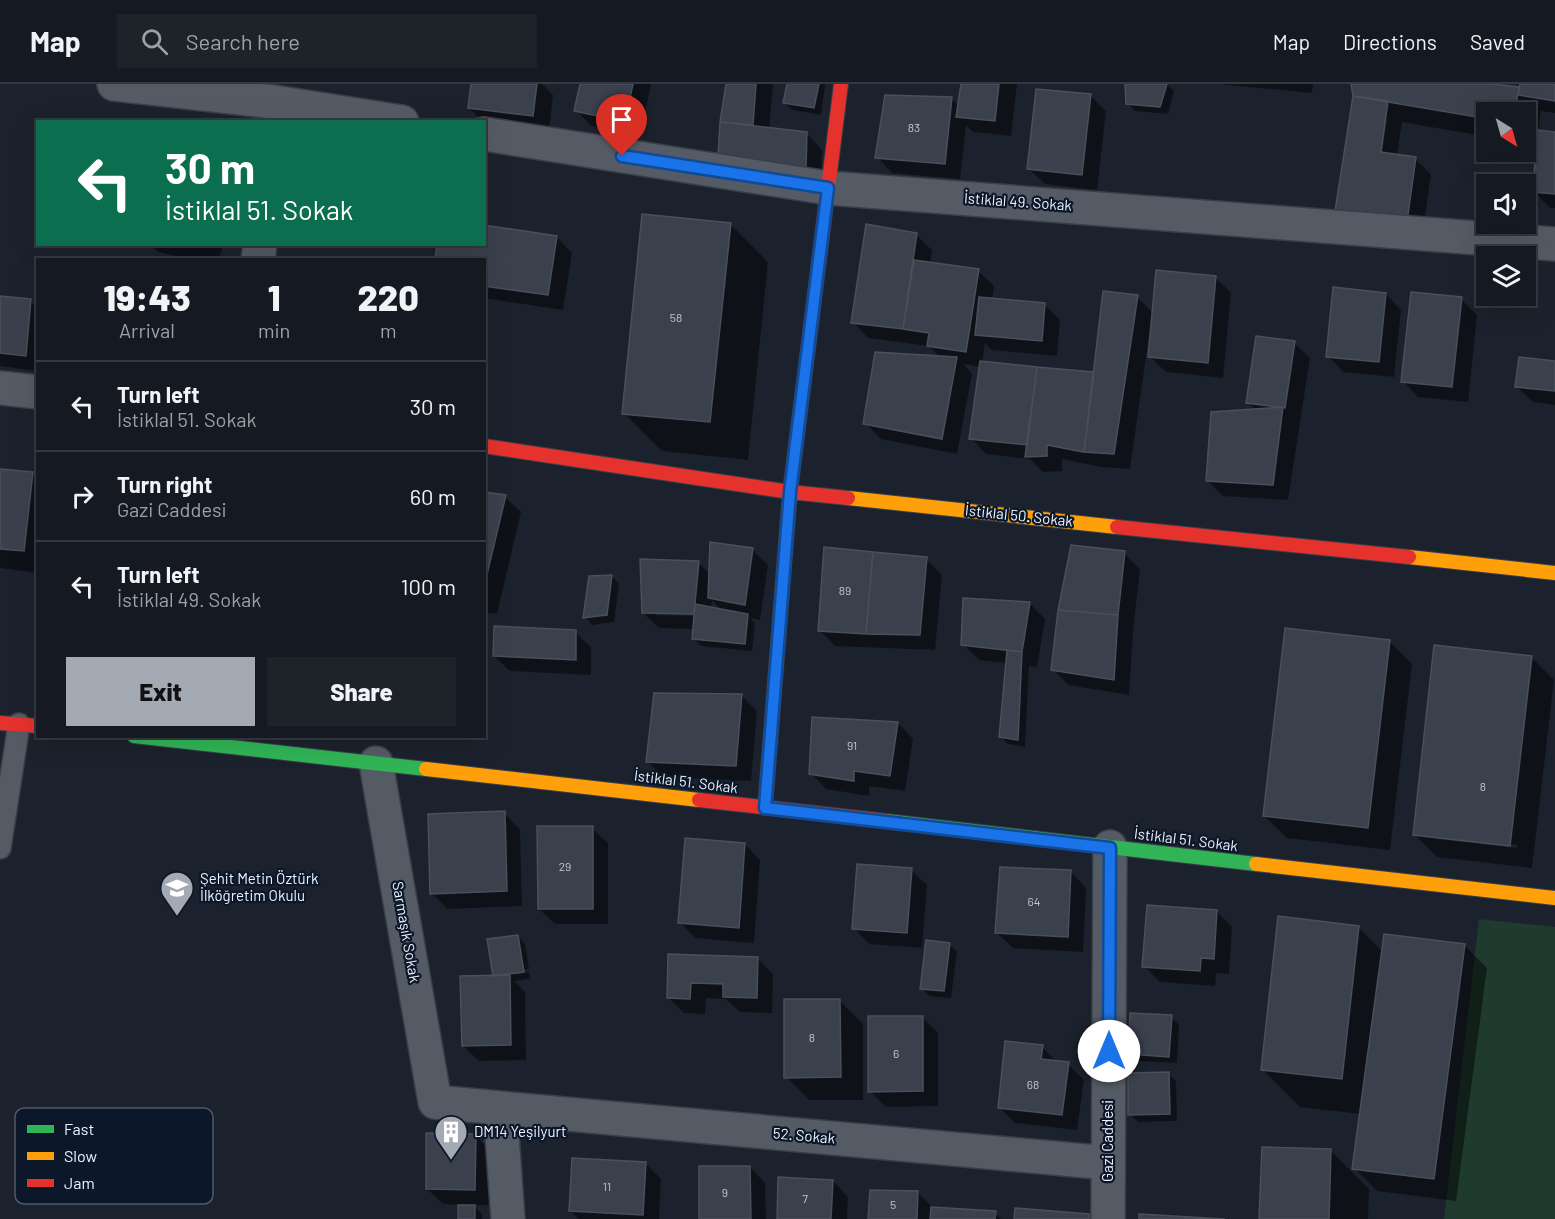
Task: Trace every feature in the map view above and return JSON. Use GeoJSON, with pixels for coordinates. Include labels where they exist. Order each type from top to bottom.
{"type":"FeatureCollection","features":[{"type":"Feature","properties":{"kind":"street"},"geometry":{"type":"LineString","coordinates":[[114,84],[274,102],[389,120]]}},
{"type":"Feature","properties":{"kind":"street"},"geometry":{"type":"LineString","coordinates":[[765,808],[790,492],[841,84]]}},
{"type":"Feature","properties":{"kind":"street","name":"İstiklal 49. Sokak"},"geometry":{"type":"LineString","coordinates":[[486,134],[828,188],[1555,244]]}},
{"type":"Feature","properties":{"kind":"street"},"geometry":{"type":"LineString","coordinates":[[0,388],[36,392]]}},
{"type":"Feature","properties":{"kind":"street","name":"İstiklal 50. Sokak"},"geometry":{"type":"LineString","coordinates":[[486,446],[790,492],[1555,573]]}},
{"type":"Feature","properties":{"kind":"street","name":"İstiklal 51. Sokak"},"geometry":{"type":"LineString","coordinates":[[153,738],[1555,898]]}},
{"type":"Feature","properties":{"kind":"street","name":"Sarmaşık Sokak"},"geometry":{"type":"LineString","coordinates":[[376,762],[435,1102]]}},
{"type":"Feature","properties":{"kind":"street","name":"Gazi Caddesi"},"geometry":{"type":"LineString","coordinates":[[1108,1219],[1110,848]]}},
{"type":"Feature","properties":{"kind":"street","name":"52. Sokak"},"geometry":{"type":"LineString","coordinates":[[435,1102],[1108,1163]]}},
{"type":"Feature","properties":{"kind":"street"},"geometry":{"type":"LineString","coordinates":[[500,1108],[508,1219]]}},
{"type":"Feature","properties":{"kind":"lane"},"geometry":{"type":"LineString","coordinates":[[0,848],[19,724]]}},
{"type":"Feature","properties":{"kind":"green space"},"geometry":{"type":"Polygon","coordinates":[[[1479,919],[1555,927],[1555,1219],[1444,1219],[1479,919]]]}},
{"type":"Feature","properties":{"kind":"building"},"geometry":{"type":"Polygon","coordinates":[[[471,84],[537,84],[533,116],[468,108],[471,84]]]}},
{"type":"Feature","properties":{"kind":"building"},"geometry":{"type":"Polygon","coordinates":[[[580,84],[633,84],[625,122],[574,111],[580,84]]]}},
{"type":"Feature","properties":{"kind":"building"},"geometry":{"type":"Polygon","coordinates":[[[726,84],[756,84],[753,125],[720,122],[726,84]]]}},
{"type":"Feature","properties":{"kind":"building"},"geometry":{"type":"Polygon","coordinates":[[[787,84],[819,84],[814,108],[783,103],[787,84]]]}},
{"type":"Feature","properties":{"kind":"building"},"geometry":{"type":"Polygon","coordinates":[[[961,84],[999,84],[995,121],[956,117],[961,84]]]}},
{"type":"Feature","properties":{"kind":"building"},"geometry":{"type":"Polygon","coordinates":[[[1125,84],[1167,84],[1160,107],[1126,104],[1125,84]]]}},
{"type":"Feature","properties":{"kind":"building"},"geometry":{"type":"Polygon","coordinates":[[[1351,84],[1493,84],[1519,87],[1517,102],[1476,102],[1476,117],[1353,96],[1351,84]]]}},
{"type":"Feature","properties":{"kind":"building"},"geometry":{"type":"Polygon","coordinates":[[[1520,84],[1555,84],[1555,101],[1518,95],[1520,84]]]}},
{"type":"Feature","properties":{"kind":"building"},"geometry":{"type":"Polygon","coordinates":[[[1036,89],[1091,94],[1082,175],[1027,169],[1036,89]]]}},
{"type":"Feature","properties":{"kind":"building"},"geometry":{"type":"Polygon","coordinates":[[[885,95],[952,97],[945,164],[875,158],[885,95]]]}},
{"type":"Feature","properties":{"kind":"building"},"geometry":{"type":"Polygon","coordinates":[[[1353,96],[1388,101],[1381,152],[1416,157],[1407,222],[1335,211],[1353,96]]]}},
{"type":"Feature","properties":{"kind":"building"},"geometry":{"type":"Polygon","coordinates":[[[720,122],[807,132],[806,168],[718,157],[720,122]]]}},
{"type":"Feature","properties":{"kind":"building"},"geometry":{"type":"Polygon","coordinates":[[[1537,130],[1555,132],[1555,194],[1536,192],[1536,174],[1534,174],[1537,130]]]}},
{"type":"Feature","properties":{"kind":"building"},"geometry":{"type":"Polygon","coordinates":[[[642,214],[731,223],[710,422],[622,414],[642,214]]]}},
{"type":"Feature","properties":{"kind":"building"},"geometry":{"type":"Polygon","coordinates":[[[866,224],[917,233],[903,329],[851,323],[866,224]]]}},
{"type":"Feature","properties":{"kind":"building"},"geometry":{"type":"Polygon","coordinates":[[[486,225],[557,236],[548,295],[486,286],[486,258],[435,258],[437,246],[486,246],[486,225]]]}},
{"type":"Feature","properties":{"kind":"building"},"geometry":{"type":"Polygon","coordinates":[[[914,260],[979,269],[966,352],[927,346],[929,333],[903,329],[914,260]]]}},
{"type":"Feature","properties":{"kind":"building"},"geometry":{"type":"Polygon","coordinates":[[[1156,270],[1216,276],[1208,363],[1148,357],[1156,270]]]}},
{"type":"Feature","properties":{"kind":"building"},"geometry":{"type":"Polygon","coordinates":[[[1333,287],[1386,293],[1379,362],[1326,357],[1333,287]]]}},
{"type":"Feature","properties":{"kind":"building"},"geometry":{"type":"Polygon","coordinates":[[[1103,291],[1138,295],[1114,454],[1084,452],[1103,291]]]}},
{"type":"Feature","properties":{"kind":"building"},"geometry":{"type":"Polygon","coordinates":[[[1411,292],[1462,297],[1452,387],[1401,382],[1411,292]]]}},
{"type":"Feature","properties":{"kind":"building"},"geometry":{"type":"Polygon","coordinates":[[[0,296],[31,299],[26,356],[0,353],[0,296]]]}},
{"type":"Feature","properties":{"kind":"building"},"geometry":{"type":"Polygon","coordinates":[[[979,297],[1045,303],[1042,341],[975,335],[979,297]]]}},
{"type":"Feature","properties":{"kind":"building"},"geometry":{"type":"Polygon","coordinates":[[[1256,336],[1295,341],[1285,408],[1246,403],[1256,336]]]}},
{"type":"Feature","properties":{"kind":"building"},"geometry":{"type":"Polygon","coordinates":[[[875,352],[957,357],[942,439],[863,424],[875,352]]]}},
{"type":"Feature","properties":{"kind":"building"},"geometry":{"type":"Polygon","coordinates":[[[1519,357],[1555,361],[1555,391],[1515,387],[1519,357]]]}},
{"type":"Feature","properties":{"kind":"building"},"geometry":{"type":"Polygon","coordinates":[[[980,361],[1037,367],[1027,445],[969,439],[980,361]]]}},
{"type":"Feature","properties":{"kind":"building"},"geometry":{"type":"Polygon","coordinates":[[[1037,367],[1094,372],[1084,452],[1047,445],[1047,456],[1025,457],[1037,367]]]}},
{"type":"Feature","properties":{"kind":"building"},"geometry":{"type":"Polygon","coordinates":[[[1283,407],[1273,485],[1206,481],[1211,412],[1283,407]]]}},
{"type":"Feature","properties":{"kind":"building"},"geometry":{"type":"Polygon","coordinates":[[[0,469],[33,472],[24,551],[0,549],[0,469]]]}},
{"type":"Feature","properties":{"kind":"building"},"geometry":{"type":"Polygon","coordinates":[[[486,492],[506,495],[486,579],[486,492]]]}},
{"type":"Feature","properties":{"kind":"building"},"geometry":{"type":"Polygon","coordinates":[[[710,542],[753,548],[745,605],[708,598],[710,542]]]}},
{"type":"Feature","properties":{"kind":"building"},"geometry":{"type":"Polygon","coordinates":[[[1071,545],[1125,551],[1118,615],[1058,610],[1071,545]]]}},
{"type":"Feature","properties":{"kind":"building"},"geometry":{"type":"Polygon","coordinates":[[[824,547],[873,552],[866,634],[818,631],[824,547]]]}},
{"type":"Feature","properties":{"kind":"building"},"geometry":{"type":"Polygon","coordinates":[[[873,552],[927,557],[920,635],[866,634],[873,552]]]}},
{"type":"Feature","properties":{"kind":"building"},"geometry":{"type":"Polygon","coordinates":[[[640,559],[699,561],[694,614],[642,613],[640,559]]]}},
{"type":"Feature","properties":{"kind":"building"},"geometry":{"type":"Polygon","coordinates":[[[612,575],[607,615],[583,618],[589,576],[612,575]]]}},
{"type":"Feature","properties":{"kind":"building"},"geometry":{"type":"Polygon","coordinates":[[[963,598],[1030,602],[1022,652],[961,645],[963,598]]]}},
{"type":"Feature","properties":{"kind":"building"},"geometry":{"type":"Polygon","coordinates":[[[695,604],[748,614],[745,644],[692,639],[695,604]]]}},
{"type":"Feature","properties":{"kind":"building"},"geometry":{"type":"Polygon","coordinates":[[[1058,610],[1118,615],[1114,680],[1051,670],[1058,610]]]}},
{"type":"Feature","properties":{"kind":"building"},"geometry":{"type":"Polygon","coordinates":[[[494,626],[576,630],[576,660],[493,656],[494,626]]]}},
{"type":"Feature","properties":{"kind":"building"},"geometry":{"type":"Polygon","coordinates":[[[1285,628],[1390,640],[1368,828],[1263,816],[1285,628]]]}},
{"type":"Feature","properties":{"kind":"building"},"geometry":{"type":"Polygon","coordinates":[[[1434,645],[1532,656],[1510,846],[1413,835],[1434,645]]]}},
{"type":"Feature","properties":{"kind":"building"},"geometry":{"type":"Polygon","coordinates":[[[1007,650],[1022,652],[1018,740],[999,737],[1007,650]]]}},
{"type":"Feature","properties":{"kind":"building"},"geometry":{"type":"Polygon","coordinates":[[[654,693],[742,694],[736,766],[646,762],[654,693]]]}},
{"type":"Feature","properties":{"kind":"building"},"geometry":{"type":"Polygon","coordinates":[[[812,717],[898,722],[890,776],[854,771],[854,781],[809,774],[812,717]]]}},
{"type":"Feature","properties":{"kind":"building"},"geometry":{"type":"Polygon","coordinates":[[[505,811],[507,891],[430,894],[428,814],[505,811]]]}},
{"type":"Feature","properties":{"kind":"building"},"geometry":{"type":"Polygon","coordinates":[[[537,826],[593,826],[593,909],[538,909],[537,826]]]}},
{"type":"Feature","properties":{"kind":"building"},"geometry":{"type":"Polygon","coordinates":[[[685,838],[745,843],[739,928],[678,923],[685,838]]]}},
{"type":"Feature","properties":{"kind":"building"},"geometry":{"type":"Polygon","coordinates":[[[857,864],[912,868],[907,933],[852,929],[857,864]]]}},
{"type":"Feature","properties":{"kind":"building"},"geometry":{"type":"Polygon","coordinates":[[[1000,867],[1071,870],[1068,937],[995,933],[1000,867]]]}},
{"type":"Feature","properties":{"kind":"building"},"geometry":{"type":"Polygon","coordinates":[[[1147,905],[1217,910],[1214,959],[1201,958],[1200,971],[1142,967],[1147,905]]]}},
{"type":"Feature","properties":{"kind":"building"},"geometry":{"type":"Polygon","coordinates":[[[1278,916],[1359,926],[1342,1079],[1261,1070],[1278,916]]]}},
{"type":"Feature","properties":{"kind":"building"},"geometry":{"type":"Polygon","coordinates":[[[1384,934],[1465,944],[1434,1179],[1352,1169],[1384,934]]]}},
{"type":"Feature","properties":{"kind":"building"},"geometry":{"type":"Polygon","coordinates":[[[518,935],[524,972],[493,976],[487,939],[518,935]]]}},
{"type":"Feature","properties":{"kind":"building"},"geometry":{"type":"Polygon","coordinates":[[[926,940],[950,943],[944,991],[920,989],[926,940]]]}},
{"type":"Feature","properties":{"kind":"building"},"geometry":{"type":"Polygon","coordinates":[[[668,954],[758,957],[757,998],[723,997],[723,984],[691,983],[690,999],[667,998],[668,954]]]}},
{"type":"Feature","properties":{"kind":"building"},"geometry":{"type":"Polygon","coordinates":[[[510,975],[511,1045],[462,1046],[460,976],[510,975]]]}},
{"type":"Feature","properties":{"kind":"building"},"geometry":{"type":"Polygon","coordinates":[[[784,999],[840,999],[841,1077],[784,1078],[784,999]]]}},
{"type":"Feature","properties":{"kind":"building"},"geometry":{"type":"Polygon","coordinates":[[[1130,1013],[1172,1015],[1169,1057],[1128,1054],[1130,1013]]]}},
{"type":"Feature","properties":{"kind":"building"},"geometry":{"type":"Polygon","coordinates":[[[868,1016],[923,1016],[923,1091],[868,1092],[868,1016]]]}},
{"type":"Feature","properties":{"kind":"building"},"geometry":{"type":"Polygon","coordinates":[[[1005,1041],[1043,1045],[1041,1059],[1069,1062],[1062,1115],[998,1108],[1005,1041]]]}},
{"type":"Feature","properties":{"kind":"building"},"geometry":{"type":"Polygon","coordinates":[[[1169,1072],[1170,1114],[1128,1115],[1128,1073],[1169,1072]]]}},
{"type":"Feature","properties":{"kind":"building","name":"DM14 Yeşilyurt"},"geometry":{"type":"Polygon","coordinates":[[[426,1133],[476,1134],[475,1190],[426,1189],[426,1133]]]}},
{"type":"Feature","properties":{"kind":"building"},"geometry":{"type":"Polygon","coordinates":[[[1262,1147],[1331,1149],[1329,1219],[1259,1219],[1262,1147]]]}},
{"type":"Feature","properties":{"kind":"building"},"geometry":{"type":"Polygon","coordinates":[[[572,1158],[646,1162],[643,1215],[569,1211],[572,1158]]]}},
{"type":"Feature","properties":{"kind":"building"},"geometry":{"type":"Polygon","coordinates":[[[699,1166],[750,1166],[751,1219],[699,1219],[699,1166]]]}},
{"type":"Feature","properties":{"kind":"building"},"geometry":{"type":"Polygon","coordinates":[[[778,1177],[833,1180],[831,1219],[777,1219],[778,1177]]]}},
{"type":"Feature","properties":{"kind":"building"},"geometry":{"type":"Polygon","coordinates":[[[870,1190],[918,1191],[917,1219],[868,1219],[870,1190]]]}},
{"type":"Feature","properties":{"kind":"building"},"geometry":{"type":"Polygon","coordinates":[[[458,1205],[475,1205],[475,1219],[458,1219],[458,1205]]]}},
{"type":"Feature","properties":{"kind":"building"},"geometry":{"type":"Polygon","coordinates":[[[931,1207],[996,1211],[995,1219],[930,1219],[931,1207]]]}},
{"type":"Feature","properties":{"kind":"building"},"geometry":{"type":"Polygon","coordinates":[[[1015,1208],[1089,1214],[1089,1219],[1014,1219],[1015,1208]]]}},
{"type":"Feature","properties":{"kind":"building"},"geometry":{"type":"Polygon","coordinates":[[[1139,1214],[1225,1219],[1139,1219],[1139,1214]]]}},
{"type":"Feature","properties":{"kind":"traffic: fast"},"geometry":{"type":"LineString","coordinates":[[765,808],[790,492],[809,341]]}},
{"type":"Feature","properties":{"kind":"traffic: fast"},"geometry":{"type":"LineString","coordinates":[[152,738],[426,769]]}},
{"type":"Feature","properties":{"kind":"traffic: fast"},"geometry":{"type":"LineString","coordinates":[[886,821],[1256,864]]}},
{"type":"Feature","properties":{"kind":"traffic: slow"},"geometry":{"type":"LineString","coordinates":[[848,498],[1117,527]]}},
{"type":"Feature","properties":{"kind":"traffic: slow"},"geometry":{"type":"LineString","coordinates":[[1409,557],[1555,573]]}},
{"type":"Feature","properties":{"kind":"traffic: slow"},"geometry":{"type":"LineString","coordinates":[[426,769],[699,800]]}},
{"type":"Feature","properties":{"kind":"traffic: slow"},"geometry":{"type":"LineString","coordinates":[[1256,864],[1555,898]]}},
{"type":"Feature","properties":{"kind":"traffic: jam"},"geometry":{"type":"LineString","coordinates":[[809,341],[841,84]]}},
{"type":"Feature","properties":{"kind":"traffic: jam"},"geometry":{"type":"LineString","coordinates":[[486,446],[790,492],[848,498]]}},
{"type":"Feature","properties":{"kind":"traffic: jam"},"geometry":{"type":"LineString","coordinates":[[1117,527],[1409,557]]}},
{"type":"Feature","properties":{"kind":"traffic: jam"},"geometry":{"type":"LineString","coordinates":[[0,723],[36,726]]}},
{"type":"Feature","properties":{"kind":"traffic: jam"},"geometry":{"type":"LineString","coordinates":[[699,800],[886,821]]}},
{"type":"Feature","properties":{"kind":"place","name":"Şehit Metin Öztürk İlköğretim Okulu"},"geometry":{"type":"Point","coordinates":[177,917]}},
{"type":"Feature","properties":{"kind":"place","name":"DM14 Yeşilyurt"},"geometry":{"type":"Point","coordinates":[451,1161]}},
{"type":"Feature","properties":{"kind":"route"},"geometry":{"type":"LineString","coordinates":[[622,156],[828,188],[790,492],[765,808],[1110,848],[1109,1051]]}}]}
